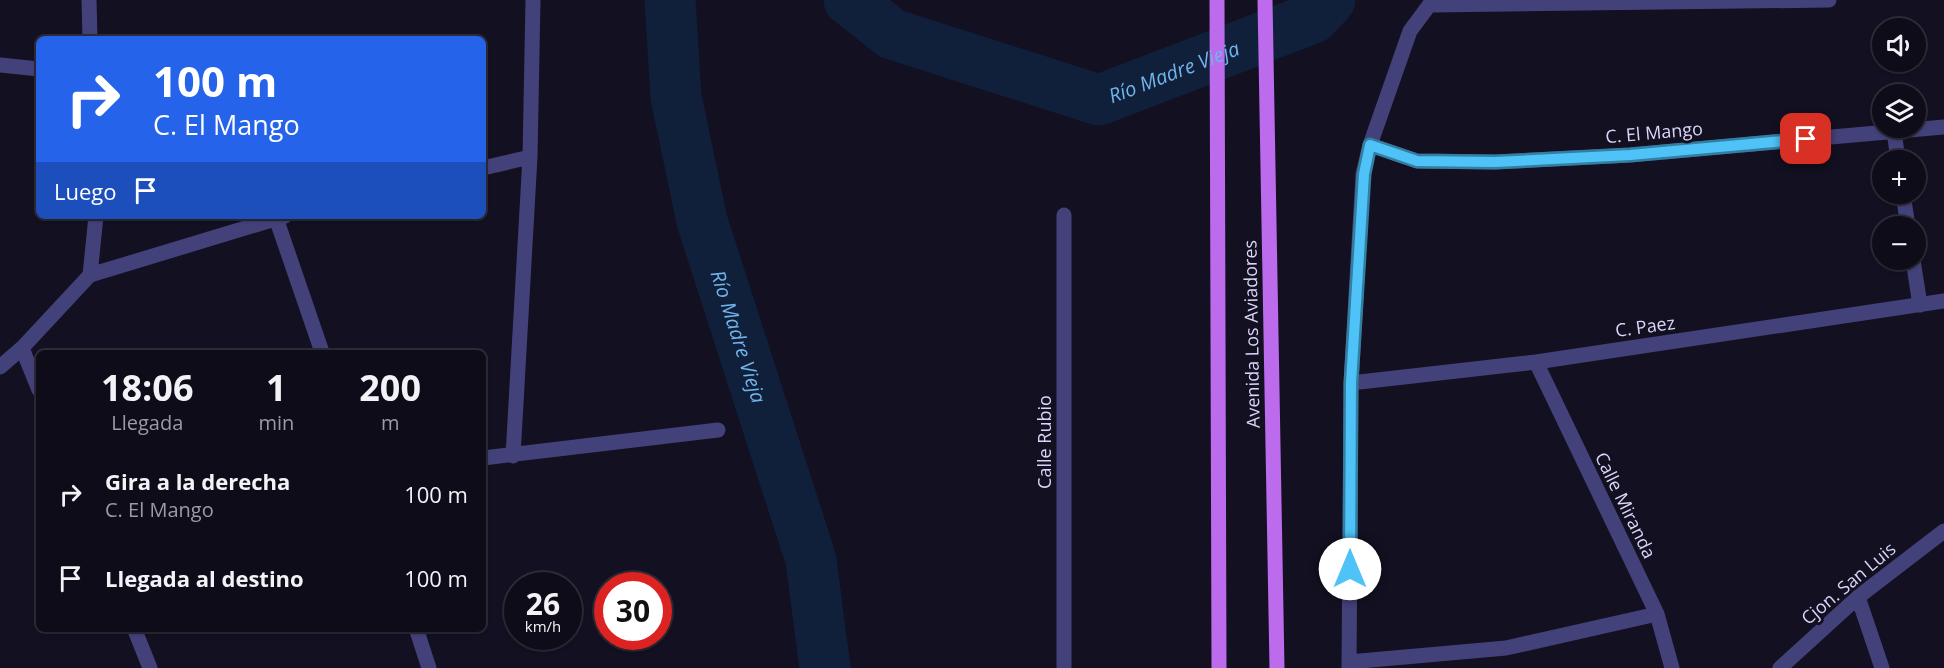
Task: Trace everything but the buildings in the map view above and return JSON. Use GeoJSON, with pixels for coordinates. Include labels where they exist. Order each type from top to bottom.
{"type":"FeatureCollection","features":[{"type":"Feature","properties":{"kind":"main road","name":"Avenida Los Aviadores"},"geometry":{"type":"LineString","coordinates":[[1216,0],[1219,120],[1219,668]]}},
{"type":"Feature","properties":{"kind":"main road","name":"Avenida Los Aviadores"},"geometry":{"type":"LineString","coordinates":[[1265,0],[1277,668]]}},
{"type":"Feature","properties":{"kind":"street"},"geometry":{"type":"LineString","coordinates":[[89,0],[90,36]]}},
{"type":"Feature","properties":{"kind":"street"},"geometry":{"type":"LineString","coordinates":[[513,456],[530,157],[533,0]]}},
{"type":"Feature","properties":{"kind":"street"},"geometry":{"type":"LineString","coordinates":[[1657,614],[1506,648],[1349,665],[1351,383],[1364,174],[1370,145],[1410,31],[1431,3],[1829,0]]}},
{"type":"Feature","properties":{"kind":"street"},"geometry":{"type":"LineString","coordinates":[[1,65],[36,69]]}},
{"type":"Feature","properties":{"kind":"street","name":"C. El Mango"},"geometry":{"type":"LineString","coordinates":[[1926,128],[1944,127]]}},
{"type":"Feature","properties":{"kind":"street","name":"C. El Mango"},"geometry":{"type":"LineString","coordinates":[[1370,145],[1417,161],[1495,162],[1630,155],[1872,133]]}},
{"type":"Feature","properties":{"kind":"street"},"geometry":{"type":"LineString","coordinates":[[486,167],[530,157]]}},
{"type":"Feature","properties":{"kind":"street","name":"Calle Rubio"},"geometry":{"type":"LineString","coordinates":[[1064,215],[1064,668]]}},
{"type":"Feature","properties":{"kind":"street"},"geometry":{"type":"LineString","coordinates":[[90,276],[96,219]]}},
{"type":"Feature","properties":{"kind":"street"},"geometry":{"type":"LineString","coordinates":[[0,367],[22,348],[90,276],[274,219]]}},
{"type":"Feature","properties":{"kind":"street"},"geometry":{"type":"LineString","coordinates":[[281,219],[321,350]]}},
{"type":"Feature","properties":{"kind":"street"},"geometry":{"type":"LineString","coordinates":[[1915,270],[1920,305]]}},
{"type":"Feature","properties":{"kind":"street","name":"C. Paez"},"geometry":{"type":"LineString","coordinates":[[1351,383],[1536,362],[1944,301]]}},
{"type":"Feature","properties":{"kind":"street"},"geometry":{"type":"LineString","coordinates":[[22,348],[36,383]]}},
{"type":"Feature","properties":{"kind":"street","name":"Calle Miranda"},"geometry":{"type":"LineString","coordinates":[[1536,362],[1657,614],[1672,668]]}},
{"type":"Feature","properties":{"kind":"street"},"geometry":{"type":"LineString","coordinates":[[486,458],[718,430]]}},
{"type":"Feature","properties":{"kind":"street","name":"Cjon. San Luis"},"geometry":{"type":"LineString","coordinates":[[1780,668],[1858,597],[1944,531]]}},
{"type":"Feature","properties":{"kind":"street"},"geometry":{"type":"LineString","coordinates":[[1858,597],[1882,668]]}},
{"type":"Feature","properties":{"kind":"street"},"geometry":{"type":"LineString","coordinates":[[136,632],[150,668]]}},
{"type":"Feature","properties":{"kind":"street"},"geometry":{"type":"LineString","coordinates":[[417,632],[429,668]]}},
{"type":"Feature","properties":{"kind":"waterway","name":"Río Madre Vieja"},"geometry":{"type":"LineString","coordinates":[[670,0],[676,97],[702,221],[811,560],[825,668]]}},
{"type":"Feature","properties":{"kind":"waterway","name":"Río Madre Vieja"},"geometry":{"type":"LineString","coordinates":[[849,0],[892,34],[1099,100],[1313,18],[1330,0]]}},
{"type":"Feature","properties":{"kind":"route"},"geometry":{"type":"LineString","coordinates":[[1350,569],[1351,383],[1364,174],[1370,145],[1417,161],[1495,162],[1630,155],[1806,139]]}}]}
